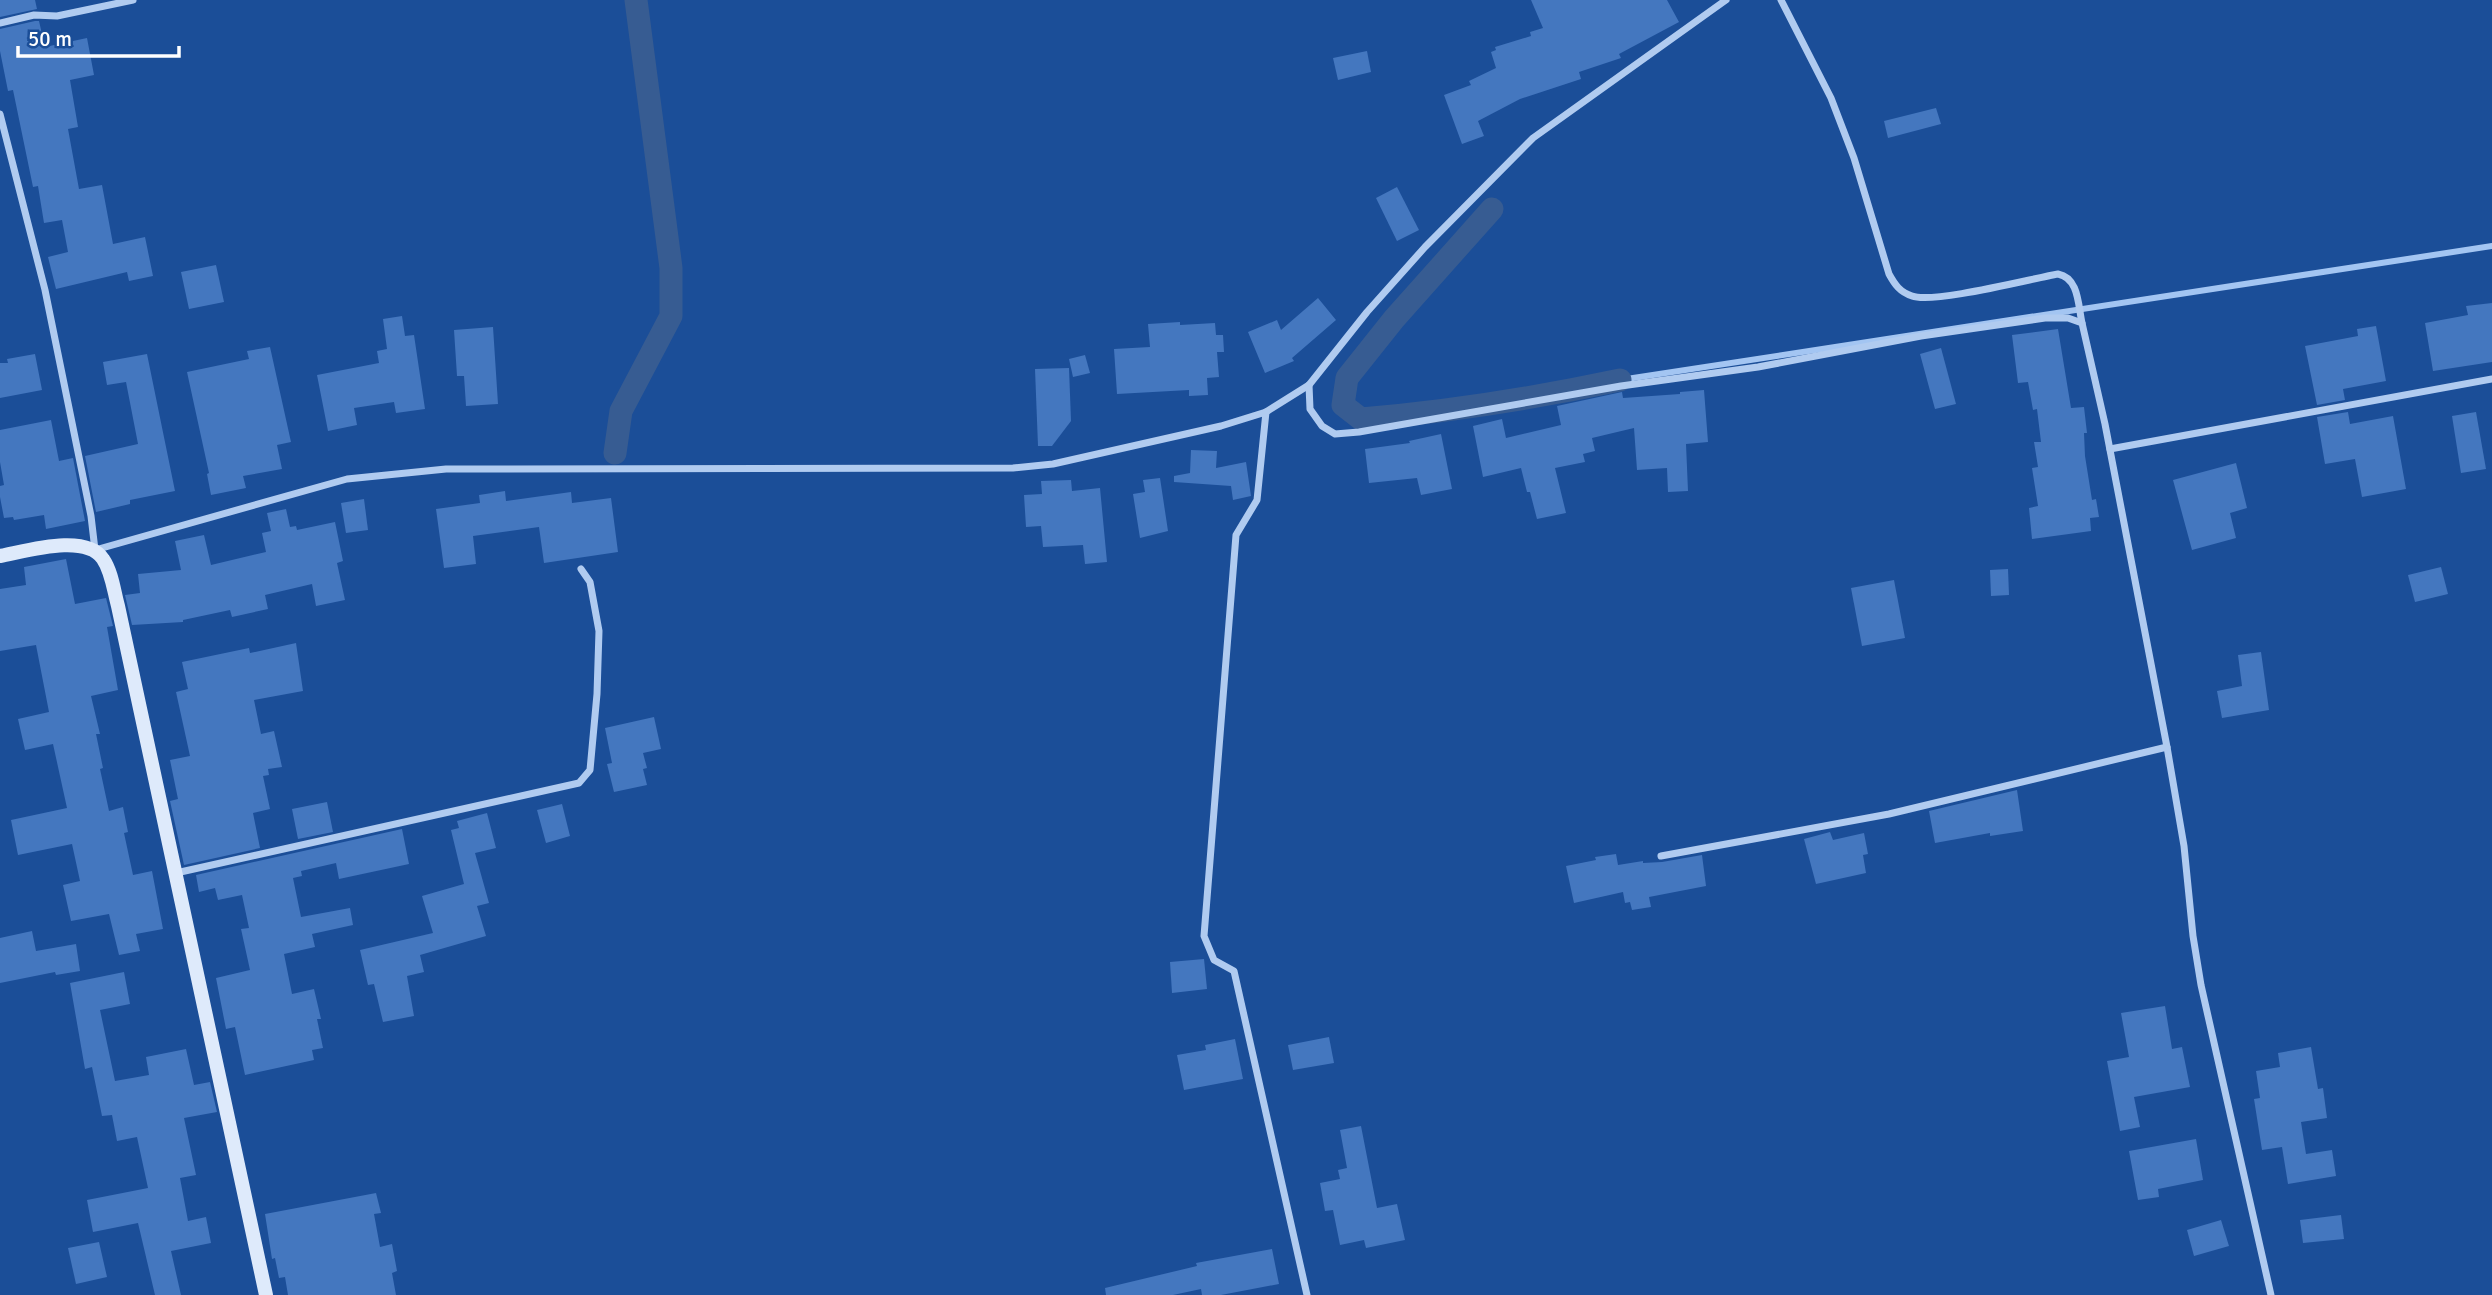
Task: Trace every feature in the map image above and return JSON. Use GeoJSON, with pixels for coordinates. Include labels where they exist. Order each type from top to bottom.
{"type":"FeatureCollection","features":[{"type":"Feature","properties":{"kind":"street"},"geometry":{"type":"LineString","coordinates":[[0,23],[34,15],[57,16],[133,0]]}},
{"type":"Feature","properties":{"kind":"street"},"geometry":{"type":"LineString","coordinates":[[95,550],[347,479],[446,469],[1013,468],[1084,458],[1221,426],[1266,412],[1309,385],[1367,312],[1425,247],[1533,138],[1726,0]]}},
{"type":"Feature","properties":{"kind":"street"},"geometry":{"type":"LineString","coordinates":[[1782,0],[1830,98],[1854,158],[1889,274],[1898,289],[1914,297],[1936,298],[2058,274],[2067,276],[2074,283],[2110,449],[2167,747],[2184,846],[2201,985],[2271,1295]]}},
{"type":"Feature","properties":{"kind":"street"},"geometry":{"type":"LineString","coordinates":[[0,114],[45,290],[91,516],[95,550]]}},
{"type":"Feature","properties":{"kind":"street"},"geometry":{"type":"LineString","coordinates":[[1309,385],[1310,409],[1322,426],[1335,434],[1621,386],[1758,367],[1921,336],[2045,318],[2068,318],[2082,323]]}},
{"type":"Feature","properties":{"kind":"street"},"geometry":{"type":"LineString","coordinates":[[2110,449],[2492,379]]}},
{"type":"Feature","properties":{"kind":"street"},"geometry":{"type":"LineString","coordinates":[[1266,412],[1256,500],[1236,535],[1204,936],[1214,960],[1234,971],[1307,1295]]}},
{"type":"Feature","properties":{"kind":"street"},"geometry":{"type":"LineString","coordinates":[[0,556],[79,544],[95,550],[104,560],[118,606],[266,1295]]}},
{"type":"Feature","properties":{"kind":"street"},"geometry":{"type":"LineString","coordinates":[[175,874],[579,783],[590,770],[599,631],[590,582],[581,569]]}},
{"type":"Feature","properties":{"kind":"street"},"geometry":{"type":"LineString","coordinates":[[1661,856],[1889,814],[2167,747]]}},
{"type":"Feature","properties":{"kind":"building"},"geometry":{"type":"Polygon","coordinates":[[[0,0],[35,0],[37,9],[0,17],[0,0]]]}},
{"type":"Feature","properties":{"kind":"building"},"geometry":{"type":"Polygon","coordinates":[[[1531,0],[1667,0],[1679,22],[1619,54],[1621,58],[1579,72],[1581,79],[1520,99],[1478,121],[1484,136],[1462,144],[1444,95],[1471,85],[1469,81],[1496,68],[1491,52],[1496,50],[1495,47],[1531,36],[1530,32],[1543,28],[1531,0]]]}},
{"type":"Feature","properties":{"kind":"building"},"geometry":{"type":"Polygon","coordinates":[[[39,21],[45,47],[87,38],[94,75],[70,80],[78,127],[68,129],[79,189],[102,185],[113,244],[145,237],[153,276],[129,281],[127,272],[56,289],[48,257],[68,252],[62,220],[44,223],[38,186],[33,187],[13,90],[8,91],[0,51],[0,29],[39,21]]]}},
{"type":"Feature","properties":{"kind":"building"},"geometry":{"type":"Polygon","coordinates":[[[1367,51],[1371,72],[1338,80],[1333,58],[1367,51]]]}},
{"type":"Feature","properties":{"kind":"building"},"geometry":{"type":"Polygon","coordinates":[[[1936,108],[1941,124],[1888,138],[1884,121],[1936,108]]]}},
{"type":"Feature","properties":{"kind":"building"},"geometry":{"type":"Polygon","coordinates":[[[1397,187],[1419,230],[1397,241],[1376,198],[1397,187]]]}},
{"type":"Feature","properties":{"kind":"building"},"geometry":{"type":"Polygon","coordinates":[[[216,265],[224,302],[189,309],[181,272],[216,265]]]}},
{"type":"Feature","properties":{"kind":"building"},"geometry":{"type":"Polygon","coordinates":[[[1318,298],[1336,320],[1292,358],[1294,361],[1265,373],[1248,332],[1277,320],[1281,330],[1318,298]]]}},
{"type":"Feature","properties":{"kind":"building"},"geometry":{"type":"Polygon","coordinates":[[[2492,303],[2492,362],[2433,371],[2425,323],[2468,315],[2466,306],[2492,303]]]}},
{"type":"Feature","properties":{"kind":"building"},"geometry":{"type":"Polygon","coordinates":[[[402,316],[405,336],[414,335],[425,409],[396,413],[394,402],[354,408],[357,425],[328,431],[317,375],[379,363],[377,351],[387,349],[383,319],[402,316]]]}},
{"type":"Feature","properties":{"kind":"building"},"geometry":{"type":"Polygon","coordinates":[[[1180,322],[1180,325],[1215,323],[1216,335],[1223,335],[1224,352],[1217,352],[1219,377],[1207,378],[1208,395],[1189,396],[1189,390],[1117,394],[1114,349],[1150,347],[1148,324],[1180,322]]]}},
{"type":"Feature","properties":{"kind":"building"},"geometry":{"type":"Polygon","coordinates":[[[2376,326],[2386,381],[2343,389],[2345,400],[2317,405],[2305,346],[2358,336],[2357,329],[2376,326]]]}},
{"type":"Feature","properties":{"kind":"building"},"geometry":{"type":"Polygon","coordinates":[[[493,327],[498,404],[466,406],[464,376],[457,376],[454,330],[493,327]]]}},
{"type":"Feature","properties":{"kind":"building"},"geometry":{"type":"Polygon","coordinates":[[[2058,329],[2071,408],[2084,407],[2087,433],[2084,433],[2085,456],[2092,500],[2096,499],[2099,517],[2090,518],[2091,531],[2032,539],[2029,508],[2038,506],[2032,468],[2038,467],[2034,442],[2041,442],[2037,409],[2033,410],[2028,382],[2018,383],[2012,335],[2058,329]]]}},
{"type":"Feature","properties":{"kind":"building"},"geometry":{"type":"Polygon","coordinates":[[[270,347],[291,442],[277,445],[282,469],[243,476],[246,488],[211,495],[209,473],[187,372],[249,359],[247,351],[270,347]]]}},
{"type":"Feature","properties":{"kind":"building"},"geometry":{"type":"Polygon","coordinates":[[[1941,348],[1956,404],[1935,409],[1920,354],[1941,348]]]}},
{"type":"Feature","properties":{"kind":"building"},"geometry":{"type":"Polygon","coordinates":[[[35,354],[42,390],[0,398],[0,363],[8,363],[7,359],[35,354]]]}},
{"type":"Feature","properties":{"kind":"building"},"geometry":{"type":"Polygon","coordinates":[[[147,354],[175,491],[130,500],[130,504],[96,512],[85,456],[138,444],[126,382],[107,385],[103,362],[147,354]]]}},
{"type":"Feature","properties":{"kind":"building"},"geometry":{"type":"Polygon","coordinates":[[[1085,355],[1090,373],[1073,377],[1069,359],[1085,355]]]}},
{"type":"Feature","properties":{"kind":"building"},"geometry":{"type":"Polygon","coordinates":[[[1069,368],[1071,421],[1052,446],[1038,446],[1035,369],[1069,368]]]}},
{"type":"Feature","properties":{"kind":"building"},"geometry":{"type":"Polygon","coordinates":[[[1704,390],[1708,442],[1686,444],[1688,491],[1668,492],[1667,468],[1637,470],[1634,428],[1592,438],[1595,451],[1583,454],[1585,462],[1555,468],[1566,513],[1537,519],[1521,468],[1483,477],[1473,426],[1502,419],[1506,438],[1561,425],[1557,406],[1622,392],[1623,398],[1704,390]]]}},
{"type":"Feature","properties":{"kind":"building"},"geometry":{"type":"Polygon","coordinates":[[[2348,412],[2350,424],[2393,416],[2406,489],[2362,497],[2355,459],[2325,464],[2317,417],[2348,412]]]}},
{"type":"Feature","properties":{"kind":"building"},"geometry":{"type":"Polygon","coordinates":[[[2476,412],[2486,469],[2461,473],[2452,416],[2476,412]]]}},
{"type":"Feature","properties":{"kind":"building"},"geometry":{"type":"Polygon","coordinates":[[[51,420],[59,461],[73,458],[85,521],[46,529],[44,515],[14,520],[13,517],[4,518],[0,497],[0,486],[4,485],[0,462],[0,430],[51,420]]]}},
{"type":"Feature","properties":{"kind":"building"},"geometry":{"type":"Polygon","coordinates":[[[1441,434],[1452,489],[1421,495],[1417,478],[1369,483],[1365,449],[1410,443],[1409,441],[1441,434]]]}},
{"type":"Feature","properties":{"kind":"building"},"geometry":{"type":"Polygon","coordinates":[[[1191,450],[1217,451],[1216,468],[1246,462],[1251,496],[1233,500],[1231,486],[1174,482],[1174,476],[1190,473],[1191,450]]]}},
{"type":"Feature","properties":{"kind":"building"},"geometry":{"type":"Polygon","coordinates":[[[2236,463],[2247,508],[2230,513],[2236,538],[2192,550],[2173,480],[2236,463]]]}},
{"type":"Feature","properties":{"kind":"building"},"geometry":{"type":"Polygon","coordinates":[[[1160,478],[1168,531],[1140,538],[1133,494],[1145,492],[1143,480],[1160,478]]]}},
{"type":"Feature","properties":{"kind":"building"},"geometry":{"type":"Polygon","coordinates":[[[1071,480],[1072,491],[1100,488],[1107,562],[1085,564],[1083,545],[1043,547],[1041,526],[1026,527],[1024,495],[1042,494],[1041,481],[1071,480]]]}},
{"type":"Feature","properties":{"kind":"building"},"geometry":{"type":"Polygon","coordinates":[[[505,491],[506,501],[571,492],[572,503],[611,498],[618,552],[544,563],[539,527],[473,536],[476,564],[444,568],[436,509],[480,503],[479,495],[505,491]]]}},
{"type":"Feature","properties":{"kind":"building"},"geometry":{"type":"Polygon","coordinates":[[[364,499],[368,530],[346,533],[341,503],[364,499]]]}},
{"type":"Feature","properties":{"kind":"building"},"geometry":{"type":"Polygon","coordinates":[[[286,509],[290,527],[296,526],[297,530],[335,522],[343,561],[337,563],[345,600],[316,606],[312,584],[265,595],[268,609],[232,617],[230,610],[183,622],[132,625],[125,595],[140,593],[138,574],[181,570],[175,541],[204,535],[211,565],[266,552],[262,533],[271,531],[267,513],[286,509]]]}},
{"type":"Feature","properties":{"kind":"building"},"geometry":{"type":"Polygon","coordinates":[[[66,559],[75,604],[106,598],[113,626],[107,627],[118,690],[91,696],[100,734],[96,734],[103,768],[100,769],[109,811],[123,807],[128,832],[124,833],[133,875],[152,871],[163,929],[136,934],[140,951],[119,955],[109,914],[71,921],[63,885],[80,881],[72,844],[18,855],[11,820],[67,808],[53,744],[25,750],[18,719],[49,712],[36,645],[0,651],[0,589],[26,585],[24,567],[66,559]]]}},
{"type":"Feature","properties":{"kind":"building"},"geometry":{"type":"Polygon","coordinates":[[[2441,567],[2448,594],[2415,602],[2408,575],[2441,567]]]}},
{"type":"Feature","properties":{"kind":"building"},"geometry":{"type":"Polygon","coordinates":[[[2008,569],[2009,595],[1991,596],[1990,570],[2008,569]]]}},
{"type":"Feature","properties":{"kind":"building"},"geometry":{"type":"Polygon","coordinates":[[[1894,580],[1905,638],[1862,646],[1851,588],[1894,580]]]}},
{"type":"Feature","properties":{"kind":"building"},"geometry":{"type":"Polygon","coordinates":[[[296,643],[303,691],[254,700],[261,734],[274,731],[282,767],[268,769],[269,775],[263,776],[270,809],[253,813],[260,848],[184,865],[170,801],[178,799],[170,760],[190,756],[176,692],[188,689],[182,662],[249,648],[250,653],[296,643]]]}},
{"type":"Feature","properties":{"kind":"building"},"geometry":{"type":"Polygon","coordinates":[[[2261,652],[2269,710],[2222,718],[2217,691],[2242,686],[2238,655],[2261,652]]]}},
{"type":"Feature","properties":{"kind":"building"},"geometry":{"type":"Polygon","coordinates":[[[654,717],[661,749],[643,753],[647,768],[643,769],[647,785],[614,792],[607,764],[612,763],[605,728],[654,717]]]}},
{"type":"Feature","properties":{"kind":"building"},"geometry":{"type":"Polygon","coordinates":[[[2017,790],[2023,831],[1990,836],[1990,833],[1935,843],[1929,811],[2017,790]]]}},
{"type":"Feature","properties":{"kind":"building"},"geometry":{"type":"Polygon","coordinates":[[[327,802],[333,832],[298,839],[292,809],[327,802]]]}},
{"type":"Feature","properties":{"kind":"building"},"geometry":{"type":"Polygon","coordinates":[[[562,804],[570,836],[546,843],[537,810],[562,804]]]}},
{"type":"Feature","properties":{"kind":"building"},"geometry":{"type":"Polygon","coordinates":[[[487,813],[496,848],[475,853],[489,903],[477,906],[486,936],[420,955],[424,972],[407,976],[414,1016],[383,1022],[374,984],[368,985],[360,950],[433,933],[422,896],[464,884],[451,830],[459,828],[457,821],[487,813]]]}},
{"type":"Feature","properties":{"kind":"building"},"geometry":{"type":"Polygon","coordinates":[[[402,829],[409,864],[339,879],[336,863],[301,871],[302,876],[293,878],[301,917],[350,908],[353,925],[312,934],[315,947],[284,954],[292,994],[314,989],[321,1019],[317,1019],[323,1048],[312,1050],[314,1060],[245,1075],[235,1027],[226,1029],[216,978],[250,970],[241,929],[249,928],[242,895],[218,900],[215,888],[199,892],[196,875],[402,829]]]}},
{"type":"Feature","properties":{"kind":"building"},"geometry":{"type":"Polygon","coordinates":[[[1830,832],[1833,840],[1864,833],[1868,854],[1863,855],[1866,873],[1816,884],[1804,839],[1830,832]]]}},
{"type":"Feature","properties":{"kind":"building"},"geometry":{"type":"Polygon","coordinates":[[[1616,854],[1618,865],[1643,861],[1662,862],[1702,855],[1706,886],[1649,897],[1651,907],[1632,910],[1630,902],[1625,903],[1623,892],[1574,903],[1566,866],[1616,854]]]}},
{"type":"Feature","properties":{"kind":"building"},"geometry":{"type":"Polygon","coordinates":[[[32,931],[36,951],[76,944],[80,971],[56,975],[55,972],[0,983],[0,938],[32,931]]]}},
{"type":"Feature","properties":{"kind":"building"},"geometry":{"type":"Polygon","coordinates":[[[1204,959],[1207,989],[1172,993],[1170,962],[1204,959]]]}},
{"type":"Feature","properties":{"kind":"building"},"geometry":{"type":"Polygon","coordinates":[[[124,972],[130,1004],[100,1010],[115,1081],[149,1075],[146,1057],[186,1049],[194,1085],[210,1082],[217,1112],[184,1118],[196,1175],[180,1178],[188,1221],[206,1217],[211,1243],[171,1251],[181,1295],[155,1295],[138,1223],[93,1232],[87,1200],[148,1188],[137,1137],[117,1141],[112,1115],[102,1116],[92,1067],[85,1069],[70,983],[124,972]]]}},
{"type":"Feature","properties":{"kind":"building"},"geometry":{"type":"Polygon","coordinates":[[[2165,1006],[2172,1049],[2182,1047],[2190,1087],[2134,1097],[2140,1127],[2120,1131],[2107,1061],[2129,1057],[2121,1013],[2165,1006]]]}},
{"type":"Feature","properties":{"kind":"building"},"geometry":{"type":"Polygon","coordinates":[[[1329,1037],[1334,1063],[1293,1070],[1288,1045],[1329,1037]]]}},
{"type":"Feature","properties":{"kind":"building"},"geometry":{"type":"Polygon","coordinates":[[[1235,1039],[1243,1079],[1184,1090],[1177,1055],[1206,1050],[1205,1045],[1235,1039]]]}},
{"type":"Feature","properties":{"kind":"building"},"geometry":{"type":"Polygon","coordinates":[[[2311,1047],[2318,1089],[2323,1088],[2327,1118],[2301,1122],[2306,1154],[2332,1150],[2336,1176],[2288,1184],[2282,1147],[2262,1150],[2254,1099],[2260,1098],[2256,1071],[2280,1067],[2278,1053],[2311,1047]]]}},
{"type":"Feature","properties":{"kind":"building"},"geometry":{"type":"Polygon","coordinates":[[[1361,1126],[1377,1208],[1397,1204],[1405,1240],[1366,1248],[1364,1240],[1340,1245],[1333,1210],[1325,1211],[1320,1183],[1340,1179],[1338,1170],[1347,1168],[1340,1130],[1361,1126]]]}},
{"type":"Feature","properties":{"kind":"building"},"geometry":{"type":"Polygon","coordinates":[[[2196,1139],[2203,1180],[2158,1189],[2159,1197],[2138,1200],[2129,1151],[2196,1139]]]}},
{"type":"Feature","properties":{"kind":"building"},"geometry":{"type":"Polygon","coordinates":[[[376,1193],[381,1213],[374,1214],[380,1247],[392,1244],[397,1271],[392,1273],[396,1295],[288,1295],[285,1277],[279,1278],[275,1258],[272,1259],[265,1214],[376,1193]]]}},
{"type":"Feature","properties":{"kind":"building"},"geometry":{"type":"Polygon","coordinates":[[[2341,1215],[2344,1239],[2303,1243],[2300,1220],[2341,1215]]]}},
{"type":"Feature","properties":{"kind":"building"},"geometry":{"type":"Polygon","coordinates":[[[2221,1220],[2229,1246],[2194,1256],[2187,1230],[2221,1220]]]}},
{"type":"Feature","properties":{"kind":"building"},"geometry":{"type":"Polygon","coordinates":[[[99,1242],[107,1277],[76,1284],[68,1248],[99,1242]]]}},
{"type":"Feature","properties":{"kind":"building"},"geometry":{"type":"Polygon","coordinates":[[[1272,1249],[1279,1284],[1221,1295],[1202,1295],[1201,1289],[1173,1295],[1106,1295],[1105,1288],[1197,1266],[1196,1263],[1272,1249]]]}},
{"type":"Feature","properties":{"kind":"waterway"},"geometry":{"type":"LineString","coordinates":[[615,453],[621,411],[671,316],[671,268],[636,0]]}},
{"type":"Feature","properties":{"kind":"waterway"},"geometry":{"type":"LineString","coordinates":[[1492,209],[1394,319],[1347,378],[1343,405],[1361,419],[1491,404],[1620,380]]}},
{"type":"Feature","properties":{"kind":"waterway"},"geometry":{"type":"LineString","coordinates":[[1620,380],[2492,246]]}}]}
